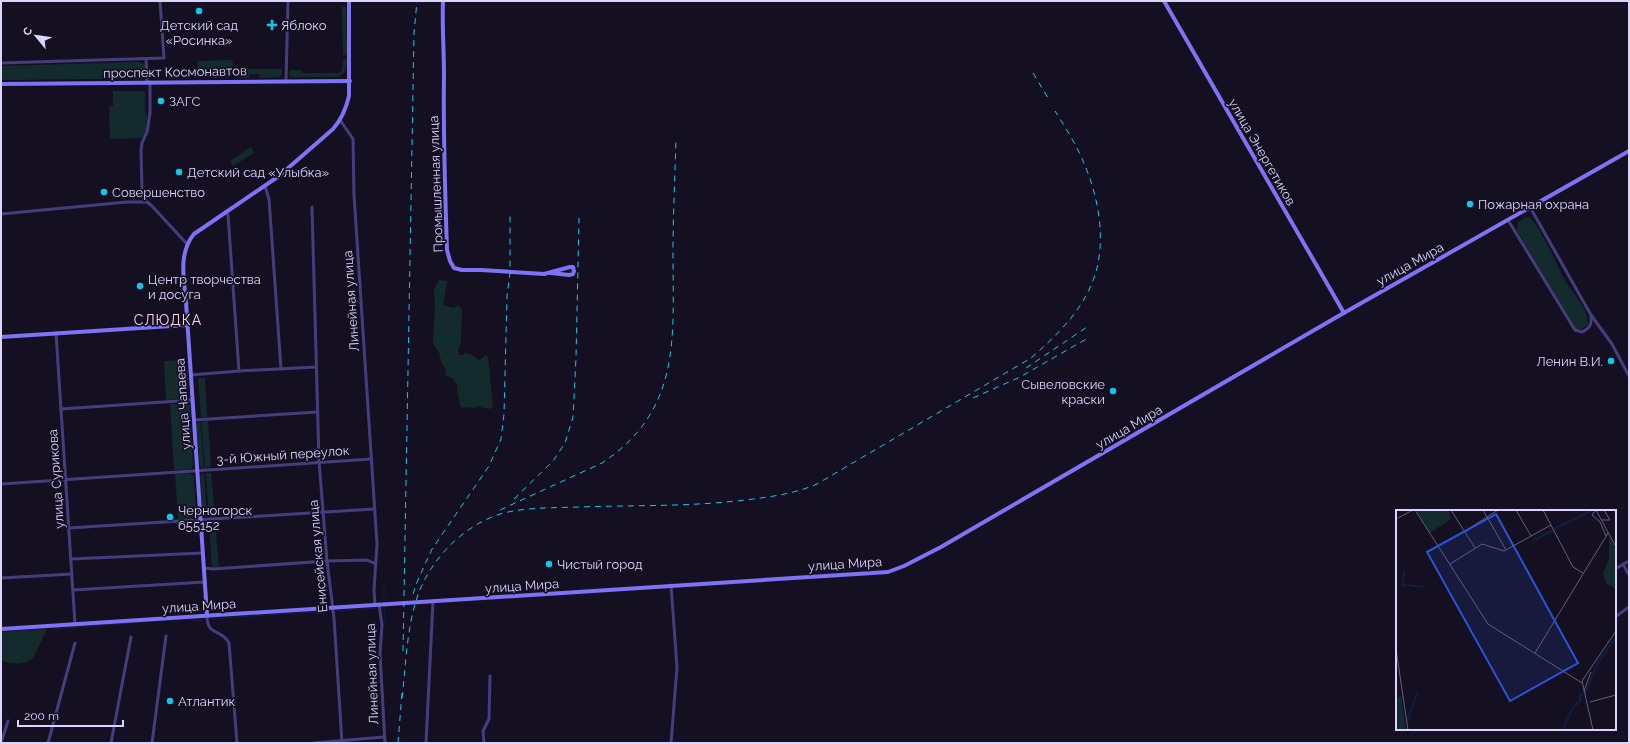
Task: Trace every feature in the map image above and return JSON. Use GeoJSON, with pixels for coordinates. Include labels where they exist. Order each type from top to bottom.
{"type":"FeatureCollection","features":[{"type":"Feature","properties":{"kind":"main road"},"geometry":{"type":"LineString","coordinates":[[187,244],[194,234],[265,186],[292,165],[333,129],[340,120],[346,108],[349,96],[349,1]]}},
{"type":"Feature","properties":{"kind":"main road","name":"Промышленная улица"},"geometry":{"type":"LineString","coordinates":[[443,1],[442,27],[444,73],[442,119],[447,250],[450,261],[454,268],[462,270],[569,275],[573,274],[574,272],[573,267],[570,267],[551,273]]}},
{"type":"Feature","properties":{"kind":"main road","name":"улица Энергетиков"},"geometry":{"type":"LineString","coordinates":[[1164,1],[1344,313]]}},
{"type":"Feature","properties":{"kind":"main road","name":"проспект Космонавтов"},"geometry":{"type":"LineString","coordinates":[[1,84],[350,80]]}},
{"type":"Feature","properties":{"kind":"main road","name":"улица Мира"},"geometry":{"type":"LineString","coordinates":[[1,629],[884,572],[904,566],[941,547],[1344,313],[1629,151]]}},
{"type":"Feature","properties":{"kind":"main road","name":"улица Чапаева"},"geometry":{"type":"LineString","coordinates":[[187,244],[183,263],[207,615]]}},
{"type":"Feature","properties":{"kind":"main road"},"geometry":{"type":"LineString","coordinates":[[1,337],[187,325]]}},
{"type":"Feature","properties":{"kind":"street"},"geometry":{"type":"LineString","coordinates":[[1,64],[146,60],[164,58],[160,1]]}},
{"type":"Feature","properties":{"kind":"street"},"geometry":{"type":"LineString","coordinates":[[286,81],[288,1]]}},
{"type":"Feature","properties":{"kind":"street"},"geometry":{"type":"LineString","coordinates":[[146,60],[149,82],[150,113],[147,132],[142,143],[141,151],[142,190],[147,202],[187,244]]}},
{"type":"Feature","properties":{"kind":"street","name":"Линейная улица"},"geometry":{"type":"LineString","coordinates":[[340,120],[353,139],[354,196],[377,544],[374,590],[382,625],[380,654],[385,743]]}},
{"type":"Feature","properties":{"kind":"street"},"geometry":{"type":"LineString","coordinates":[[265,186],[269,199],[281,369]]}},
{"type":"Feature","properties":{"kind":"street"},"geometry":{"type":"LineString","coordinates":[[1,214],[127,202],[147,202]]}},
{"type":"Feature","properties":{"kind":"street","name":"Енисейская улица"},"geometry":{"type":"LineString","coordinates":[[312,207],[319,461],[342,742]]}},
{"type":"Feature","properties":{"kind":"street"},"geometry":{"type":"LineString","coordinates":[[1530,207],[1591,315],[1612,344],[1629,376]]}},
{"type":"Feature","properties":{"kind":"street"},"geometry":{"type":"LineString","coordinates":[[226,212],[228,215],[239,371]]}},
{"type":"Feature","properties":{"kind":"street"},"geometry":{"type":"LineString","coordinates":[[1508,220],[1575,330],[1582,332],[1589,329],[1592,324],[1591,315]]}},
{"type":"Feature","properties":{"kind":"street","name":"улица Сурикова"},"geometry":{"type":"LineString","coordinates":[[56,333],[75,624]]}},
{"type":"Feature","properties":{"kind":"street"},"geometry":{"type":"LineString","coordinates":[[191,375],[316,367]]}},
{"type":"Feature","properties":{"kind":"street"},"geometry":{"type":"LineString","coordinates":[[61,409],[192,400]]}},
{"type":"Feature","properties":{"kind":"street"},"geometry":{"type":"LineString","coordinates":[[194,420],[317,412]]}},
{"type":"Feature","properties":{"kind":"street","name":"3-й Южный переулок"},"geometry":{"type":"LineString","coordinates":[[1,484],[319,461],[371,459]]}},
{"type":"Feature","properties":{"kind":"street"},"geometry":{"type":"LineString","coordinates":[[69,528],[144,525],[374,509]]}},
{"type":"Feature","properties":{"kind":"street"},"geometry":{"type":"LineString","coordinates":[[71,559],[203,553]]}},
{"type":"Feature","properties":{"kind":"street"},"geometry":{"type":"LineString","coordinates":[[204,568],[213,569],[327,561],[367,560],[376,564]]}},
{"type":"Feature","properties":{"kind":"street"},"geometry":{"type":"LineString","coordinates":[[1616,568],[1629,561]]}},
{"type":"Feature","properties":{"kind":"street"},"geometry":{"type":"LineString","coordinates":[[1623,564],[1629,575]]}},
{"type":"Feature","properties":{"kind":"street"},"geometry":{"type":"LineString","coordinates":[[1,578],[72,574]]}},
{"type":"Feature","properties":{"kind":"street"},"geometry":{"type":"LineString","coordinates":[[73,590],[205,582]]}},
{"type":"Feature","properties":{"kind":"street"},"geometry":{"type":"LineString","coordinates":[[672,585],[677,667],[672,743]]}},
{"type":"Feature","properties":{"kind":"street"},"geometry":{"type":"LineString","coordinates":[[426,743],[433,601]]}},
{"type":"Feature","properties":{"kind":"street"},"geometry":{"type":"LineString","coordinates":[[1616,616],[1629,607]]}},
{"type":"Feature","properties":{"kind":"street"},"geometry":{"type":"LineString","coordinates":[[207,615],[207,624],[209,628],[225,637],[229,644],[237,743]]}},
{"type":"Feature","properties":{"kind":"street"},"geometry":{"type":"LineString","coordinates":[[204,630],[209,628]]}},
{"type":"Feature","properties":{"kind":"street"},"geometry":{"type":"LineString","coordinates":[[152,743],[166,636]]}},
{"type":"Feature","properties":{"kind":"street"},"geometry":{"type":"LineString","coordinates":[[112,743],[131,637]]}},
{"type":"Feature","properties":{"kind":"street"},"geometry":{"type":"LineString","coordinates":[[48,743],[76,643]]}},
{"type":"Feature","properties":{"kind":"street"},"geometry":{"type":"LineString","coordinates":[[484,743],[483,731],[490,719],[490,676]]}},
{"type":"Feature","properties":{"kind":"street"},"geometry":{"type":"LineString","coordinates":[[1,743],[8,721]]}},
{"type":"Feature","properties":{"kind":"street"},"geometry":{"type":"LineString","coordinates":[[313,743],[342,742],[384,737]]}},
{"type":"Feature","properties":{"kind":"green space"},"geometry":{"type":"Polygon","coordinates":[[[342,7],[346,7],[347,54],[345,56],[343,54],[342,7]]]}},
{"type":"Feature","properties":{"kind":"green space"},"geometry":{"type":"Polygon","coordinates":[[[346,59],[346,68],[338,77],[289,76],[289,72],[292,70],[301,70],[302,73],[339,73],[342,70],[343,60],[346,59]]]}},
{"type":"Feature","properties":{"kind":"green space"},"geometry":{"type":"Polygon","coordinates":[[[198,61],[233,61],[231,77],[194,78],[194,70],[197,70],[198,61]]]}},
{"type":"Feature","properties":{"kind":"green space"},"geometry":{"type":"Polygon","coordinates":[[[139,62],[145,65],[145,76],[143,79],[110,78],[1,80],[1,66],[139,62]]]}},
{"type":"Feature","properties":{"kind":"green space"},"geometry":{"type":"Polygon","coordinates":[[[236,69],[282,69],[282,75],[280,77],[260,78],[259,74],[250,74],[249,78],[238,78],[236,69]]]}},
{"type":"Feature","properties":{"kind":"green space"},"geometry":{"type":"Polygon","coordinates":[[[113,91],[145,91],[145,113],[147,114],[146,131],[142,138],[110,139],[109,106],[113,106],[113,91]]]}},
{"type":"Feature","properties":{"kind":"green space"},"geometry":{"type":"Polygon","coordinates":[[[251,147],[254,153],[233,166],[230,161],[251,147]]]}},
{"type":"Feature","properties":{"kind":"green space"},"geometry":{"type":"Polygon","coordinates":[[[1525,217],[1530,217],[1536,225],[1566,282],[1584,308],[1588,319],[1588,325],[1581,329],[1576,329],[1517,231],[1518,222],[1525,217]]]}},
{"type":"Feature","properties":{"kind":"green space"},"geometry":{"type":"Polygon","coordinates":[[[439,280],[447,281],[443,305],[454,308],[458,305],[462,310],[461,341],[458,351],[459,355],[463,355],[465,352],[474,356],[479,361],[486,355],[488,357],[493,407],[489,409],[476,406],[475,408],[467,407],[465,409],[460,406],[457,389],[458,387],[453,378],[445,375],[446,370],[441,361],[439,352],[433,343],[435,307],[434,289],[439,280]]]}},
{"type":"Feature","properties":{"kind":"green space"},"geometry":{"type":"Polygon","coordinates":[[[183,360],[187,367],[188,373],[187,395],[185,398],[166,400],[164,361],[183,360]]]}},
{"type":"Feature","properties":{"kind":"green space"},"geometry":{"type":"Polygon","coordinates":[[[198,378],[205,378],[207,417],[201,417],[198,378]]]}},
{"type":"Feature","properties":{"kind":"green space"},"geometry":{"type":"Polygon","coordinates":[[[184,403],[190,405],[193,466],[191,469],[174,470],[170,404],[184,403]]]}},
{"type":"Feature","properties":{"kind":"green space"},"geometry":{"type":"Polygon","coordinates":[[[200,421],[204,469],[200,466],[196,424],[200,421]]]}},
{"type":"Feature","properties":{"kind":"green space"},"geometry":{"type":"Polygon","coordinates":[[[208,421],[211,467],[205,468],[201,422],[208,421]]]}},
{"type":"Feature","properties":{"kind":"green space"},"geometry":{"type":"Polygon","coordinates":[[[189,473],[194,476],[196,515],[194,517],[178,520],[175,474],[189,473]]]}},
{"type":"Feature","properties":{"kind":"green space"},"geometry":{"type":"Polygon","coordinates":[[[204,473],[207,518],[203,517],[200,476],[204,473]]]}},
{"type":"Feature","properties":{"kind":"green space"},"geometry":{"type":"Polygon","coordinates":[[[206,473],[211,473],[215,517],[209,518],[206,473]]]}},
{"type":"Feature","properties":{"kind":"green space"},"geometry":{"type":"Polygon","coordinates":[[[209,522],[215,522],[219,567],[212,568],[209,522]]]}},
{"type":"Feature","properties":{"kind":"green space"},"geometry":{"type":"Polygon","coordinates":[[[47,629],[33,658],[26,662],[17,664],[1,660],[1,632],[47,629]]]}},
{"type":"Feature","properties":{"kind":"waterway"},"geometry":{"type":"LineString","coordinates":[[384,586],[384,600]]}},
{"type":"Feature","properties":{"kind":"waterway"},"geometry":{"type":"LineString","coordinates":[[384,607],[385,622]]}},
{"type":"Feature","properties":{"kind":"waterway"},"geometry":{"type":"LineString","coordinates":[[336,611],[376,608]]}},
{"type":"Feature","properties":{"kind":"waterway"},"geometry":{"type":"LineString","coordinates":[[267,615],[327,611]]}},
{"type":"Feature","properties":{"kind":"waterway"},"geometry":{"type":"LineString","coordinates":[[211,619],[264,615]]}},
{"type":"Feature","properties":{"kind":"waterway"},"geometry":{"type":"LineString","coordinates":[[53,629],[182,619]]}},
{"type":"Feature","properties":{"kind":"waterway"},"geometry":{"type":"LineString","coordinates":[[185,619],[203,621]]}},
{"type":"Feature","properties":{"kind":"waterway"},"geometry":{"type":"LineString","coordinates":[[1,632],[46,629]]}},
{"type":"Feature","properties":{"kind":"railway"},"geometry":{"type":"LineString","coordinates":[[403,651],[414,33],[417,1]]}},
{"type":"Feature","properties":{"kind":"railway"},"geometry":{"type":"LineString","coordinates":[[1033,73],[1048,98]]}},
{"type":"Feature","properties":{"kind":"railway"},"geometry":{"type":"LineString","coordinates":[[402,698],[410,626],[413,611],[422,585],[428,573],[444,551],[464,533],[476,525],[500,514],[529,509],[731,502],[770,497],[801,490],[817,484],[1031,358],[1040,350],[1058,333],[1081,304],[1092,283],[1100,253],[1100,221],[1089,175],[1070,136],[1055,111]]}},
{"type":"Feature","properties":{"kind":"railway"},"geometry":{"type":"LineString","coordinates":[[500,510],[602,463],[628,442],[647,420],[660,395],[668,370],[672,342],[676,138]]}},
{"type":"Feature","properties":{"kind":"railway"},"geometry":{"type":"LineString","coordinates":[[413,594],[432,549],[489,466],[501,439],[504,414],[507,296],[510,273],[510,212]]}},
{"type":"Feature","properties":{"kind":"railway"},"geometry":{"type":"LineString","coordinates":[[514,499],[553,461],[565,443],[573,417],[576,358],[579,218]]}},
{"type":"Feature","properties":{"kind":"railway"},"geometry":{"type":"LineString","coordinates":[[1026,368],[1087,327]]}},
{"type":"Feature","properties":{"kind":"railway"},"geometry":{"type":"LineString","coordinates":[[973,398],[1020,377],[1088,338]]}},
{"type":"Feature","properties":{"kind":"railway"},"geometry":{"type":"LineString","coordinates":[[398,743],[402,693]]}},
{"type":"Feature","properties":{"kind":"place","name":"Детский сад «Росинка»"},"geometry":{"type":"Point","coordinates":[199,11]}},
{"type":"Feature","properties":{"kind":"place","name":"Яблоко"},"geometry":{"type":"Point","coordinates":[272,25]}},
{"type":"Feature","properties":{"kind":"place","name":"ЗАГС"},"geometry":{"type":"Point","coordinates":[161,101]}},
{"type":"Feature","properties":{"kind":"place","name":"Детский сад «Улыбка»"},"geometry":{"type":"Point","coordinates":[179,172]}},
{"type":"Feature","properties":{"kind":"place","name":"Совершенство"},"geometry":{"type":"Point","coordinates":[104,192]}},
{"type":"Feature","properties":{"kind":"place","name":"Пожарная охрана"},"geometry":{"type":"Point","coordinates":[1470,204]}},
{"type":"Feature","properties":{"kind":"place","name":"Центр творчества и досуга"},"geometry":{"type":"Point","coordinates":[140,286]}},
{"type":"Feature","properties":{"kind":"place","name":"Ленин В.И."},"geometry":{"type":"Point","coordinates":[1611,361]}},
{"type":"Feature","properties":{"kind":"place","name":"Сывеловские краски"},"geometry":{"type":"Point","coordinates":[1113,391]}},
{"type":"Feature","properties":{"kind":"place","name":"Черногорск 655152"},"geometry":{"type":"Point","coordinates":[170,517]}},
{"type":"Feature","properties":{"kind":"place","name":"Чистый город"},"geometry":{"type":"Point","coordinates":[549,564]}},
{"type":"Feature","properties":{"kind":"place","name":"Атлантик"},"geometry":{"type":"Point","coordinates":[170,701]}},
{"type":"Feature","properties":{"kind":"district","name":"СЛЮДКА"},"geometry":{"type":"Point","coordinates":[168,320]}}]}
